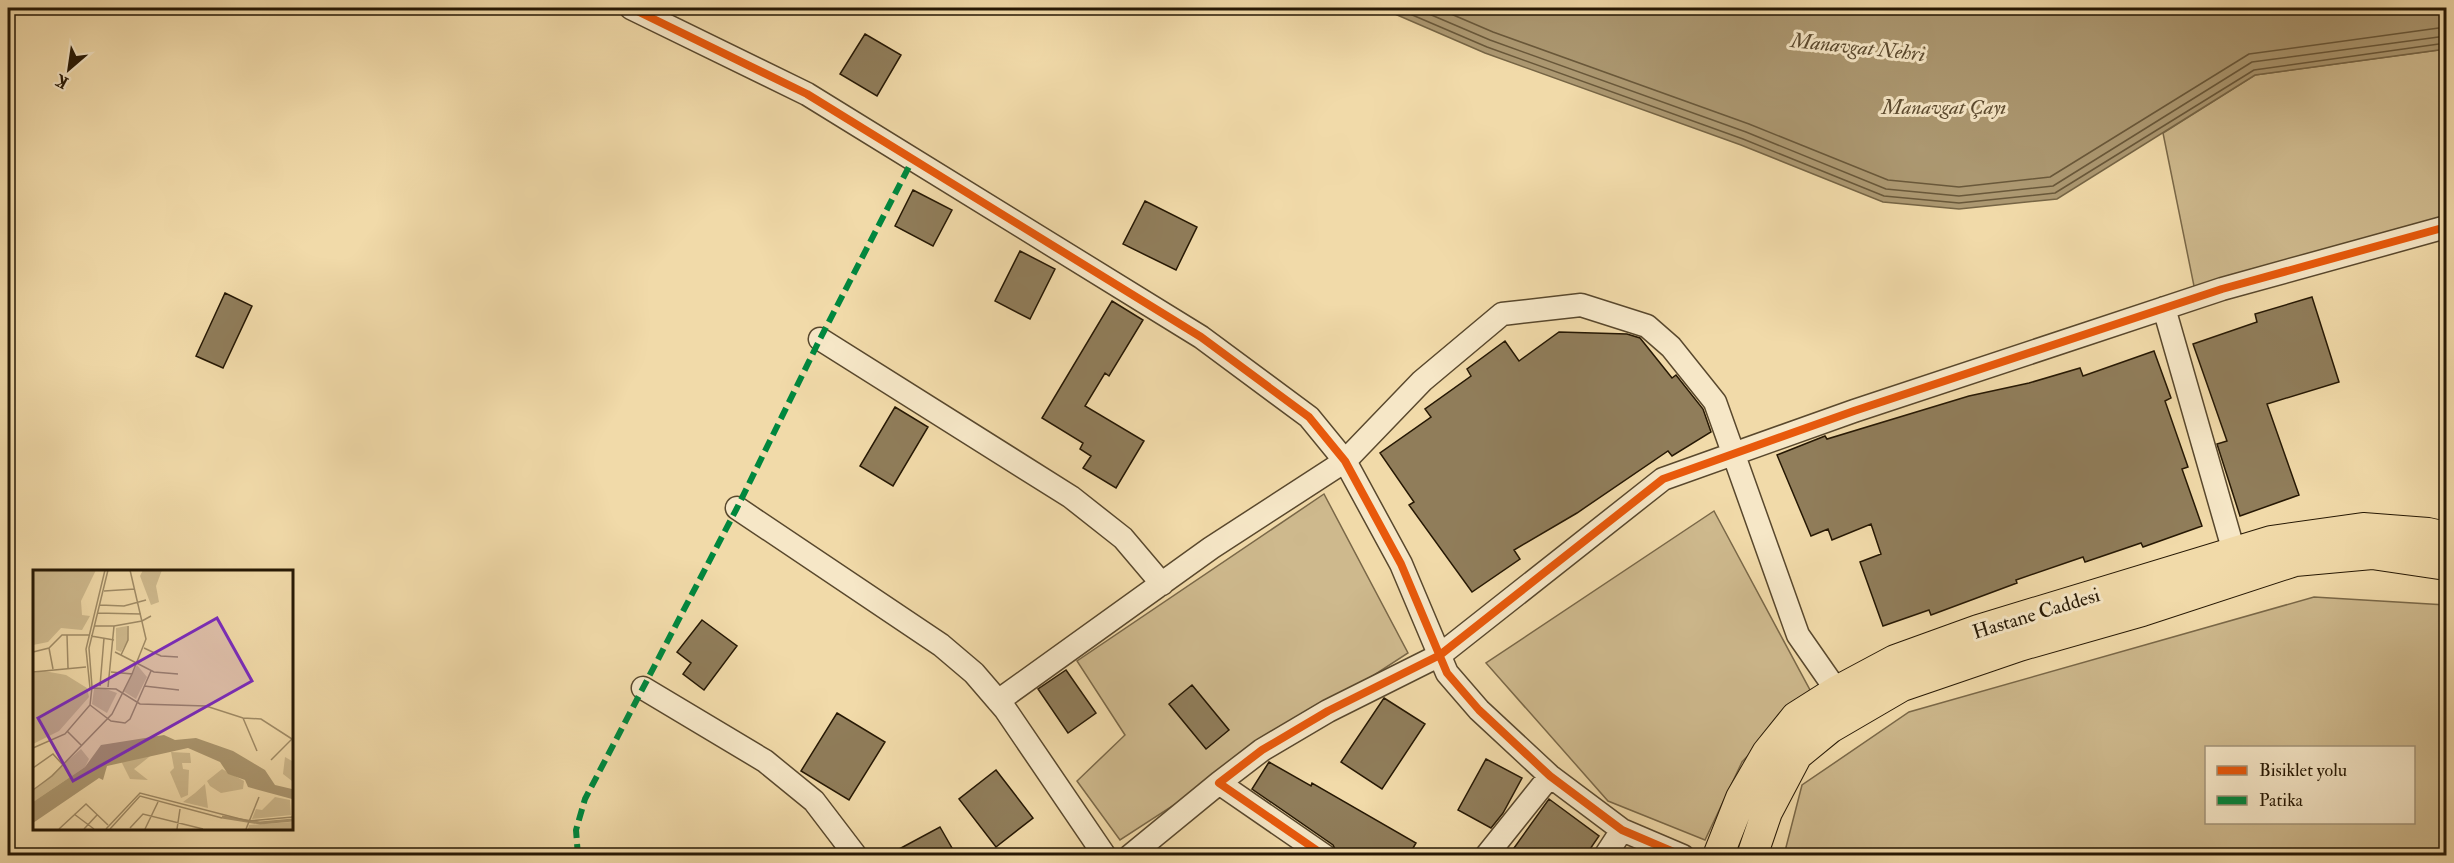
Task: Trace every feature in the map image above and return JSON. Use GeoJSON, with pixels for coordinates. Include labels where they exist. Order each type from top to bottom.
{"type":"FeatureCollection","features":[{"type":"Feature","properties":{"kind":"main road","name":"Hastane Caddesi"},"geometry":{"type":"LineString","coordinates":[[1718,855],[1741,798],[1767,753],[1797,717],[1838,691],[1895,660],[1978,630],[2271,541],[2363,528],[2427,533],[2446,537]]}},
{"type":"Feature","properties":{"kind":"main road","name":"Hastane Caddesi"},"geometry":{"type":"LineString","coordinates":[[1752,855],[1767,812],[1797,755],[1830,728],[1902,686],[2019,646],[2295,561],[2372,555],[2446,565]]}},
{"type":"Feature","properties":{"kind":"street"},"geometry":{"type":"LineString","coordinates":[[631,8],[807,94],[1201,336],[1309,417],[1345,461],[1401,564],[1448,673],[1479,710],[1550,776],[1622,830],[1683,855]]}},
{"type":"Feature","properties":{"kind":"street"},"geometry":{"type":"LineString","coordinates":[[1130,855],[1262,750],[1328,711],[1440,655],[1663,479],[1734,452],[2222,288],[2446,227]]}},
{"type":"Feature","properties":{"kind":"street"},"geometry":{"type":"LineString","coordinates":[[998,701],[1211,548],[1345,461],[1422,381],[1502,314],[1581,304],[1647,326],[1671,346],[1715,402],[1798,635],[1838,691]]}},
{"type":"Feature","properties":{"kind":"street"},"geometry":{"type":"LineString","coordinates":[[2164,308],[2234,552]]}},
{"type":"Feature","properties":{"kind":"street"},"geometry":{"type":"LineString","coordinates":[[820,339],[1071,497],[1123,537],[1162,584]]}},
{"type":"Feature","properties":{"kind":"street"},"geometry":{"type":"LineString","coordinates":[[737,508],[941,645],[974,673],[998,701],[1105,855]]}},
{"type":"Feature","properties":{"kind":"street"},"geometry":{"type":"LineString","coordinates":[[642,688],[765,761],[814,801],[856,855]]}},
{"type":"Feature","properties":{"kind":"street"},"geometry":{"type":"LineString","coordinates":[[1486,855],[1550,776]]}},
{"type":"Feature","properties":{"kind":"street"},"geometry":{"type":"LineString","coordinates":[[1219,783],[1325,855]]}},
{"type":"Feature","properties":{"kind":"street"},"geometry":{"type":"LineString","coordinates":[[1605,855],[1622,830]]}},
{"type":"Feature","properties":{"kind":"shaded area"},"geometry":{"type":"Polygon","coordinates":[[[2446,49],[2446,216],[2195,291],[2163,133],[2255,75],[2446,49]]]}},
{"type":"Feature","properties":{"kind":"shaded area"},"geometry":{"type":"Polygon","coordinates":[[[1324,494],[1408,653],[1120,840],[1077,781],[1125,735],[1077,661],[1324,494]]]}},
{"type":"Feature","properties":{"kind":"shaded area"},"geometry":{"type":"Polygon","coordinates":[[[1714,511],[1810,690],[1742,762],[1705,840],[1608,801],[1486,663],[1714,511]]]}},
{"type":"Feature","properties":{"kind":"shaded area"},"geometry":{"type":"Polygon","coordinates":[[[2314,597],[2446,605],[2446,855],[1784,855],[1802,785],[1909,712],[2314,597]]]}},
{"type":"Feature","properties":{"kind":"water","name":"Manavgat Çayı"},"geometry":{"type":"Polygon","coordinates":[[[1381,8],[2446,8],[2446,49],[2255,75],[2057,199],[1959,209],[1883,202],[1741,145],[1485,53],[1381,8]]]}},
{"type":"Feature","properties":{"kind":"building"},"geometry":{"type":"Polygon","coordinates":[[[865,34],[901,55],[877,96],[840,74],[865,34]]]}},
{"type":"Feature","properties":{"kind":"building"},"geometry":{"type":"Polygon","coordinates":[[[913,190],[952,210],[933,246],[895,226],[913,190]]]}},
{"type":"Feature","properties":{"kind":"building"},"geometry":{"type":"Polygon","coordinates":[[[1145,201],[1197,227],[1176,270],[1123,244],[1145,201]]]}},
{"type":"Feature","properties":{"kind":"building"},"geometry":{"type":"Polygon","coordinates":[[[1020,251],[1055,269],[1030,319],[995,301],[1020,251]]]}},
{"type":"Feature","properties":{"kind":"building"},"geometry":{"type":"Polygon","coordinates":[[[225,293],[252,306],[223,368],[196,356],[225,293]]]}},
{"type":"Feature","properties":{"kind":"building"},"geometry":{"type":"Polygon","coordinates":[[[2312,297],[2339,382],[2267,404],[2299,495],[2240,516],[2217,444],[2227,441],[2193,344],[2257,322],[2255,314],[2312,297]]]}},
{"type":"Feature","properties":{"kind":"building"},"geometry":{"type":"Polygon","coordinates":[[[1112,301],[1143,320],[1109,376],[1105,373],[1085,406],[1144,441],[1116,488],[1083,468],[1091,456],[1080,449],[1083,443],[1042,418],[1112,301]]]}},
{"type":"Feature","properties":{"kind":"building"},"geometry":{"type":"Polygon","coordinates":[[[1559,332],[1627,334],[1640,338],[1672,378],[1676,375],[1703,409],[1711,432],[1672,456],[1668,451],[1577,513],[1514,550],[1520,559],[1472,592],[1409,505],[1414,502],[1380,453],[1431,417],[1425,409],[1471,376],[1467,369],[1505,341],[1519,361],[1559,332]]]}},
{"type":"Feature","properties":{"kind":"building"},"geometry":{"type":"Polygon","coordinates":[[[2154,351],[2171,398],[2165,401],[2188,467],[2182,469],[2202,526],[2143,547],[2141,543],[2085,562],[2083,557],[2016,580],[2017,583],[1931,615],[1929,610],[1883,626],[1860,562],[1881,554],[1871,524],[1832,540],[1828,529],[1811,536],[1777,455],[1825,436],[1827,439],[1969,396],[2029,383],[2080,368],[2083,376],[2154,351]]]}},
{"type":"Feature","properties":{"kind":"building"},"geometry":{"type":"Polygon","coordinates":[[[895,407],[928,427],[893,486],[860,466],[895,407]]]}},
{"type":"Feature","properties":{"kind":"building"},"geometry":{"type":"Polygon","coordinates":[[[702,620],[737,646],[704,690],[683,674],[691,663],[677,652],[702,620]]]}},
{"type":"Feature","properties":{"kind":"building"},"geometry":{"type":"Polygon","coordinates":[[[1066,670],[1096,713],[1068,733],[1038,689],[1066,670]]]}},
{"type":"Feature","properties":{"kind":"building"},"geometry":{"type":"Polygon","coordinates":[[[1192,685],[1229,730],[1206,749],[1169,704],[1192,685]]]}},
{"type":"Feature","properties":{"kind":"building"},"geometry":{"type":"Polygon","coordinates":[[[1384,698],[1425,724],[1382,789],[1341,762],[1384,698]]]}},
{"type":"Feature","properties":{"kind":"building"},"geometry":{"type":"Polygon","coordinates":[[[837,713],[885,742],[849,800],[801,771],[837,713]]]}},
{"type":"Feature","properties":{"kind":"building"},"geometry":{"type":"Polygon","coordinates":[[[1486,759],[1522,778],[1503,813],[1491,828],[1458,810],[1486,759]]]}},
{"type":"Feature","properties":{"kind":"building"},"geometry":{"type":"Polygon","coordinates":[[[1269,762],[1311,786],[1312,783],[1416,843],[1409,855],[1338,855],[1333,845],[1252,789],[1269,762]]]}},
{"type":"Feature","properties":{"kind":"building"},"geometry":{"type":"Polygon","coordinates":[[[996,770],[1033,818],[996,847],[959,799],[996,770]]]}},
{"type":"Feature","properties":{"kind":"building"},"geometry":{"type":"Polygon","coordinates":[[[1549,799],[1599,836],[1586,855],[1509,855],[1549,799]]]}},
{"type":"Feature","properties":{"kind":"building"},"geometry":{"type":"Polygon","coordinates":[[[940,827],[956,855],[888,855],[940,827]]]}},
{"type":"Feature","properties":{"kind":"marked path"},"geometry":{"type":"LineString","coordinates":[[578,856],[576,830],[585,799],[737,508],[820,339],[913,159]]}},
{"type":"Feature","properties":{"kind":"cycle path"},"geometry":{"type":"LineString","coordinates":[[631,8],[807,94],[1201,337],[1309,417],[1345,461],[1401,564],[1447,673],[1479,710],[1550,776],[1622,830],[1683,856]]}},
{"type":"Feature","properties":{"kind":"cycle path"},"geometry":{"type":"LineString","coordinates":[[1325,856],[1219,783],[1262,750],[1328,711],[1440,655],[1663,479],[1854,411],[2222,289],[2446,227]]}},
{"type":"Feature","properties":{"kind":"water label","name":"Manavgat Nehri"},"geometry":{"type":"Point","coordinates":[1858,47]}}]}
